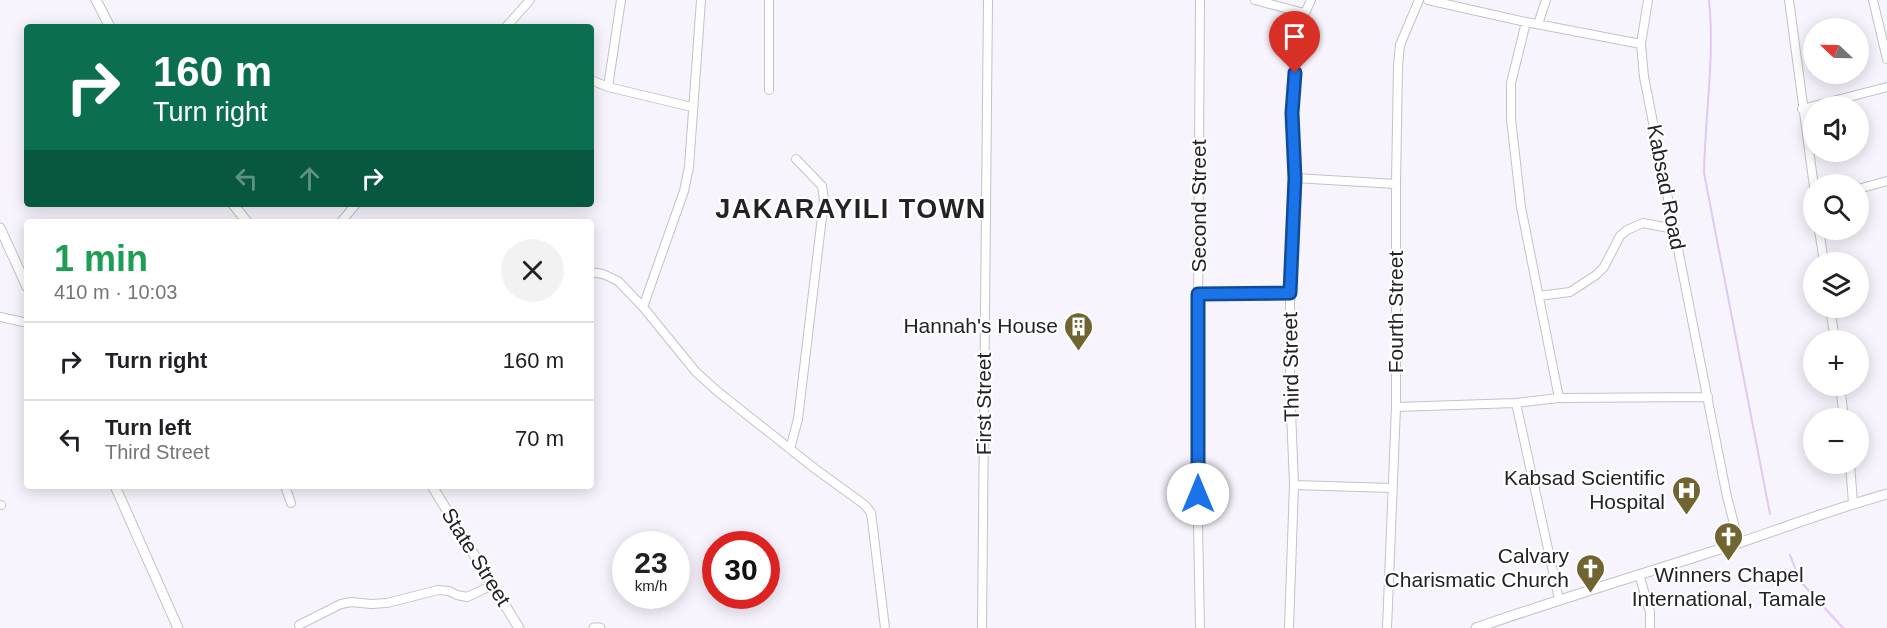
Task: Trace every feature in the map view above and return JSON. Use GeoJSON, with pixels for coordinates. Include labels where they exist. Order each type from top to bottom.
{"type":"FeatureCollection","features":[{"type":"Feature","properties":{"kind":"street"},"geometry":{"type":"LineString","coordinates":[[96,0],[108,24]]}},
{"type":"Feature","properties":{"kind":"street"},"geometry":{"type":"LineString","coordinates":[[513,24],[530,0]]}},
{"type":"Feature","properties":{"kind":"street"},"geometry":{"type":"LineString","coordinates":[[608,87],[621,0]]}},
{"type":"Feature","properties":{"kind":"street"},"geometry":{"type":"LineString","coordinates":[[643,307],[684,191],[688,167],[701,0]]}},
{"type":"Feature","properties":{"kind":"street"},"geometry":{"type":"LineString","coordinates":[[769,0],[769,90]]}},
{"type":"Feature","properties":{"kind":"street","name":"First Street"},"geometry":{"type":"LineString","coordinates":[[982,628],[988,0]]}},
{"type":"Feature","properties":{"kind":"street","name":"Second Street"},"geometry":{"type":"LineString","coordinates":[[1200,0],[1197,472],[1200,628]]}},
{"type":"Feature","properties":{"kind":"street"},"geometry":{"type":"LineString","coordinates":[[1255,0],[1304,13]]}},
{"type":"Feature","properties":{"kind":"street","name":"Third Street"},"geometry":{"type":"LineString","coordinates":[[1289,628],[1294,485],[1290,386],[1290,293],[1295,178],[1292,113],[1296,54],[1304,13],[1311,0]]}},
{"type":"Feature","properties":{"kind":"street","name":"Fourth Street"},"geometry":{"type":"LineString","coordinates":[[1388,628],[1395,407],[1398,66],[1400,45],[1419,0]]}},
{"type":"Feature","properties":{"kind":"street"},"geometry":{"type":"LineString","coordinates":[[1428,0],[1641,44]]}},
{"type":"Feature","properties":{"kind":"street"},"geometry":{"type":"LineString","coordinates":[[1538,24],[1546,0]]}},
{"type":"Feature","properties":{"kind":"street","name":"Kabsad Road"},"geometry":{"type":"LineString","coordinates":[[1648,0],[1641,44],[1644,77],[1727,497],[1739,543]]}},
{"type":"Feature","properties":{"kind":"street"},"geometry":{"type":"LineString","coordinates":[[1789,0],[1812,174]]}},
{"type":"Feature","properties":{"kind":"street"},"geometry":{"type":"LineString","coordinates":[[1873,0],[1887,59]]}},
{"type":"Feature","properties":{"kind":"street"},"geometry":{"type":"LineString","coordinates":[[1526,22],[1511,83],[1510,119],[1521,207],[1559,398]]}},
{"type":"Feature","properties":{"kind":"street"},"geometry":{"type":"LineString","coordinates":[[594,81],[608,87],[692,107]]}},
{"type":"Feature","properties":{"kind":"street"},"geometry":{"type":"LineString","coordinates":[[1802,109],[1887,87]]}},
{"type":"Feature","properties":{"kind":"street"},"geometry":{"type":"LineString","coordinates":[[790,449],[798,419],[824,200],[822,186],[796,159]]}},
{"type":"Feature","properties":{"kind":"street"},"geometry":{"type":"LineString","coordinates":[[1295,178],[1396,184]]}},
{"type":"Feature","properties":{"kind":"street"},"geometry":{"type":"LineString","coordinates":[[1869,186],[1887,181]]}},
{"type":"Feature","properties":{"kind":"street"},"geometry":{"type":"LineString","coordinates":[[235,207],[245,219]]}},
{"type":"Feature","properties":{"kind":"street"},"geometry":{"type":"LineString","coordinates":[[1539,296],[1570,292],[1596,275],[1605,267],[1620,236],[1626,230],[1643,223],[1674,229]]}},
{"type":"Feature","properties":{"kind":"street"},"geometry":{"type":"LineString","coordinates":[[0,228],[24,280]]}},
{"type":"Feature","properties":{"kind":"street"},"geometry":{"type":"LineString","coordinates":[[594,272],[618,281],[643,307],[696,372],[724,397],[865,505],[870,513],[885,628]]}},
{"type":"Feature","properties":{"kind":"street"},"geometry":{"type":"LineString","coordinates":[[1198,294],[1290,293]]}},
{"type":"Feature","properties":{"kind":"street"},"geometry":{"type":"LineString","coordinates":[[0,317],[24,322]]}},
{"type":"Feature","properties":{"kind":"street"},"geometry":{"type":"LineString","coordinates":[[1395,407],[1516,403],[1559,398],[1708,397]]}},
{"type":"Feature","properties":{"kind":"street"},"geometry":{"type":"LineString","coordinates":[[1516,403],[1559,599]]}},
{"type":"Feature","properties":{"kind":"street"},"geometry":{"type":"LineString","coordinates":[[1851,474],[1853,503]]}},
{"type":"Feature","properties":{"kind":"street"},"geometry":{"type":"LineString","coordinates":[[1294,485],[1392,488]]}},
{"type":"Feature","properties":{"kind":"street"},"geometry":{"type":"LineString","coordinates":[[116,489],[178,628]]}},
{"type":"Feature","properties":{"kind":"street"},"geometry":{"type":"LineString","coordinates":[[286,489],[291,503]]}},
{"type":"Feature","properties":{"kind":"street","name":"State Street"},"geometry":{"type":"LineString","coordinates":[[434,489],[519,628]]}},
{"type":"Feature","properties":{"kind":"street"},"geometry":{"type":"LineString","coordinates":[[1476,628],[1559,599],[1739,543],[1853,503],[1887,494]]}},
{"type":"Feature","properties":{"kind":"street"},"geometry":{"type":"LineString","coordinates":[[1638,574],[1650,612],[1650,628]]}},
{"type":"Feature","properties":{"kind":"street"},"geometry":{"type":"LineString","coordinates":[[299,624],[340,604],[387,603],[438,590],[467,597],[493,585]]}},
{"type":"Feature","properties":{"kind":"street"},"geometry":{"type":"LineString","coordinates":[[594,628],[600,628]]}},
{"type":"Feature","properties":{"kind":"waterway"},"geometry":{"type":"LineString","coordinates":[[1709,0],[1711,43],[1704,173],[1770,514]]}},
{"type":"Feature","properties":{"kind":"waterway"},"geometry":{"type":"LineString","coordinates":[[1790,555],[1800,581],[1843,628]]}},
{"type":"Feature","properties":{"kind":"place","name":"Hannah's House"},"geometry":{"type":"Point","coordinates":[1079,352]}},
{"type":"Feature","properties":{"kind":"place","name":"Kabsad Scientific Hospital"},"geometry":{"type":"Point","coordinates":[1686,516]}},
{"type":"Feature","properties":{"kind":"place","name":"Winners Chapel International, Tamale"},"geometry":{"type":"Point","coordinates":[1729,562]}},
{"type":"Feature","properties":{"kind":"place","name":"Calvary Charismatic Church"},"geometry":{"type":"Point","coordinates":[1590,594]}},
{"type":"Feature","properties":{"kind":"district","name":"JAKARAYILI TOWN"},"geometry":{"type":"Point","coordinates":[851,209]}},
{"type":"Feature","properties":{"kind":"route"},"geometry":{"type":"LineString","coordinates":[[1198,494],[1198,294],[1290,293],[1295,178],[1292,113],[1295,73]]}}]}
